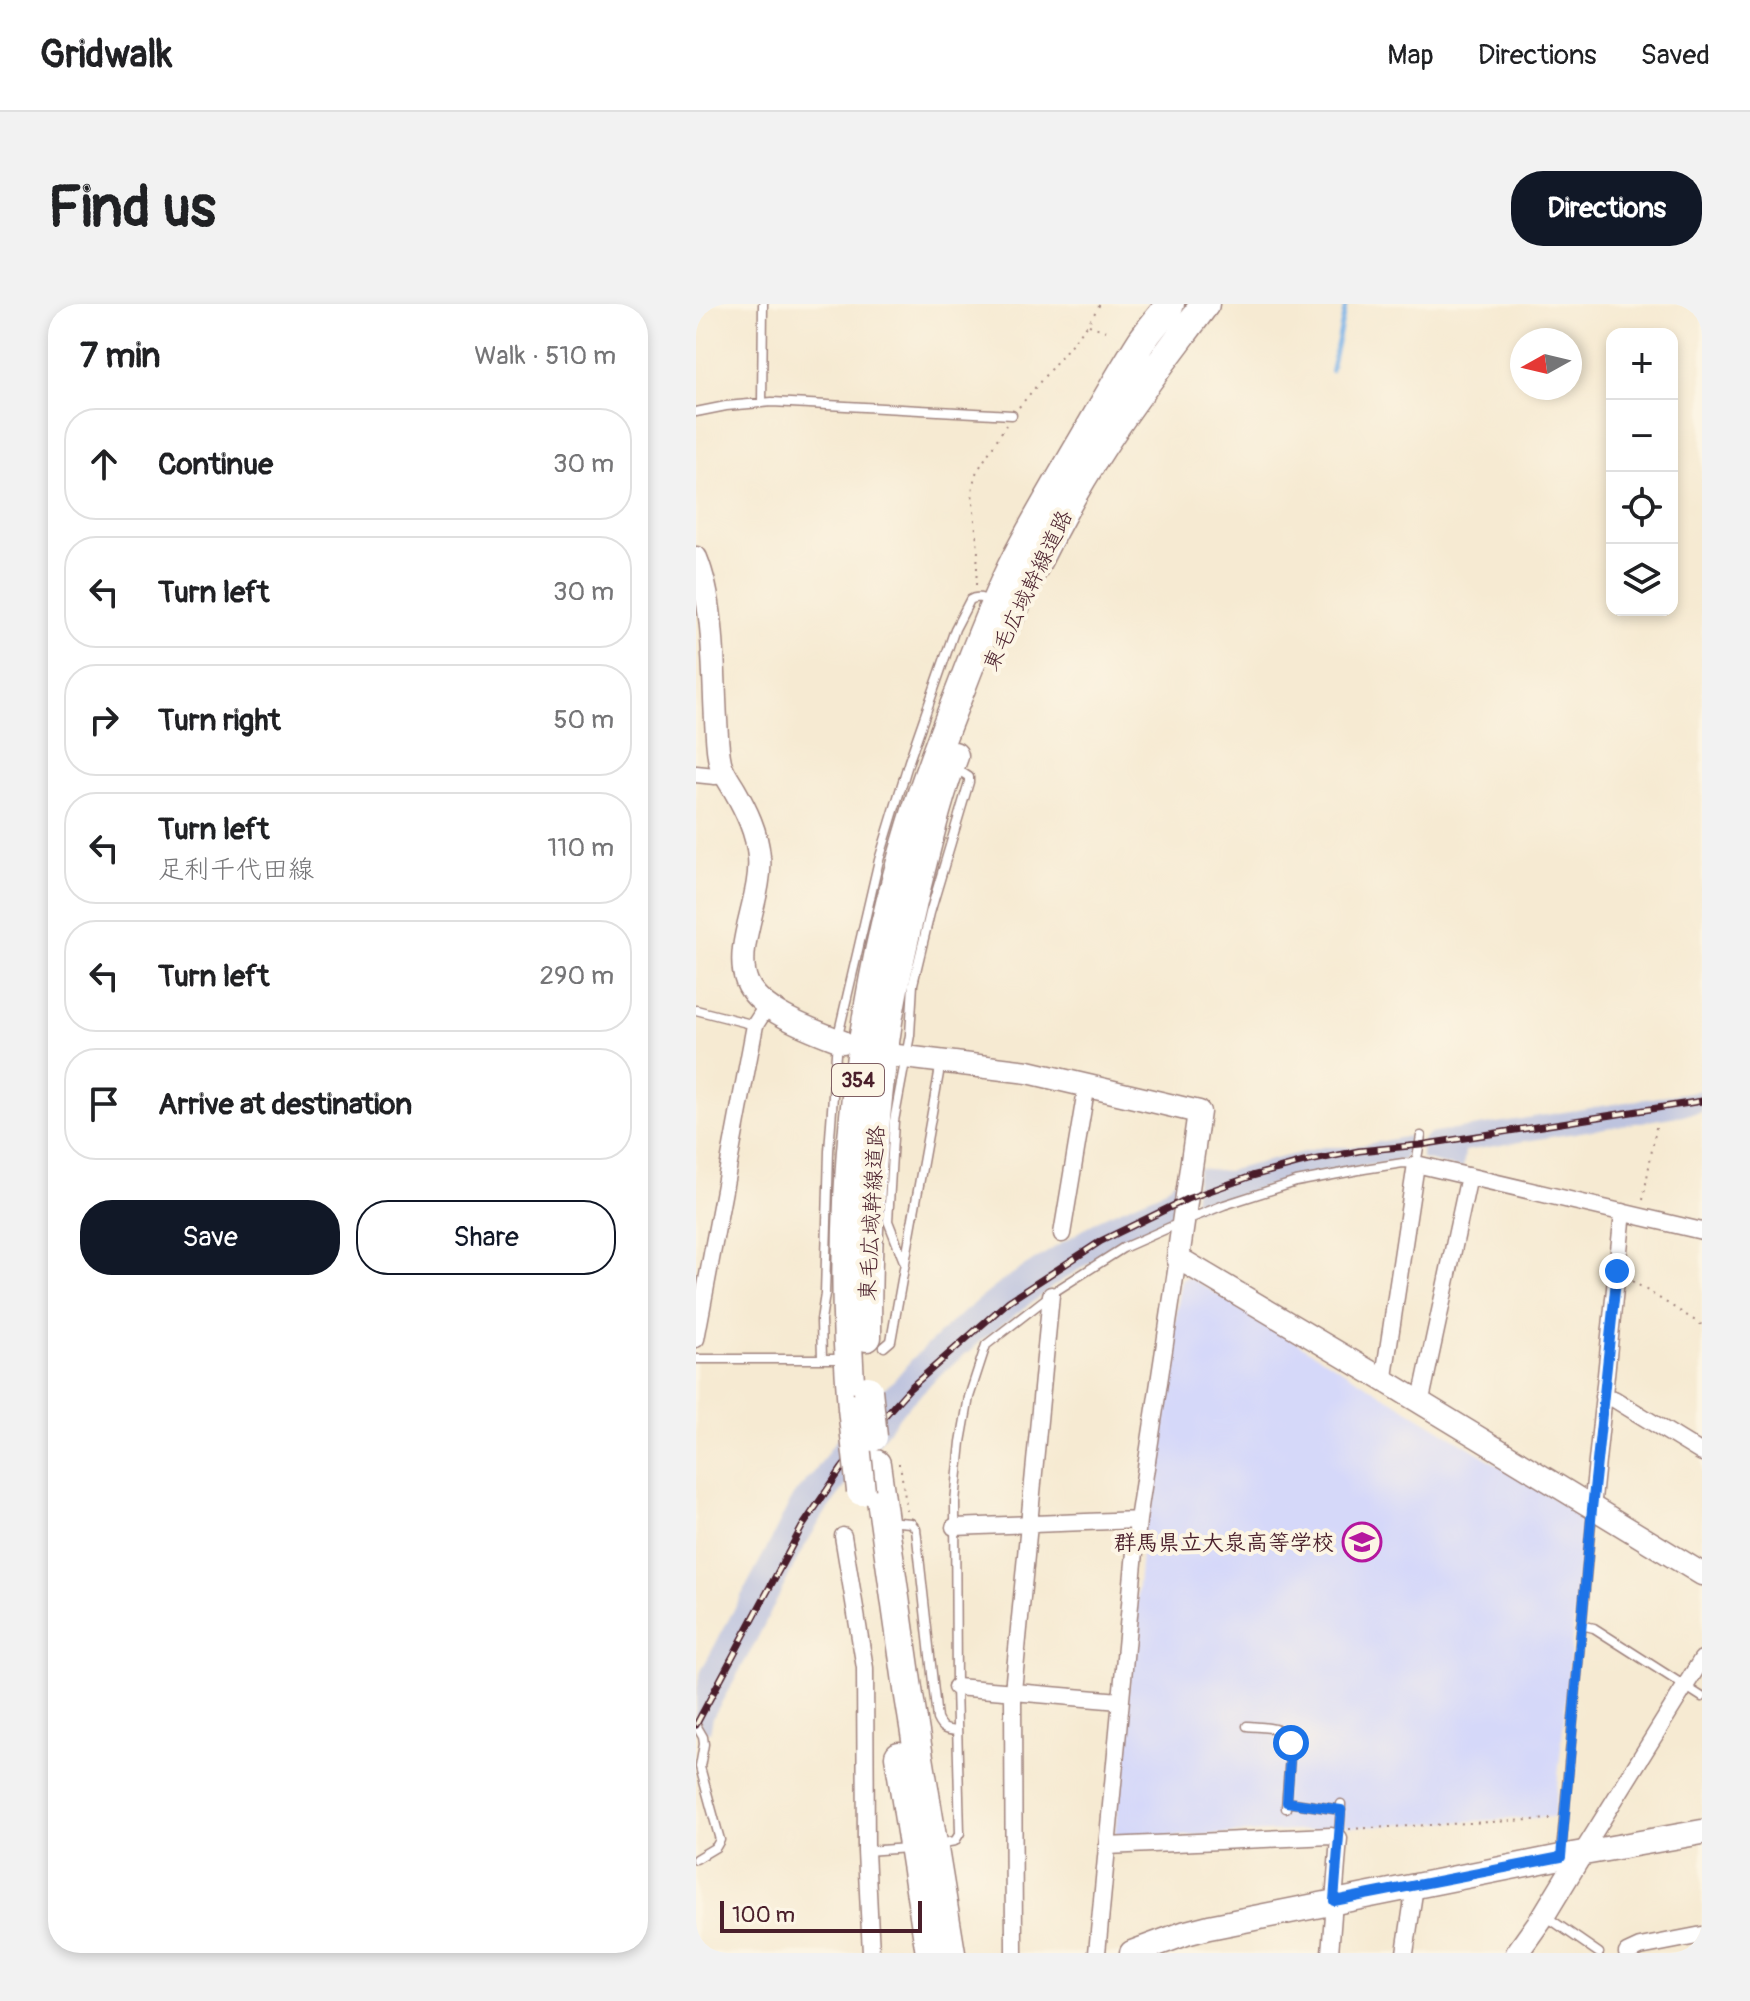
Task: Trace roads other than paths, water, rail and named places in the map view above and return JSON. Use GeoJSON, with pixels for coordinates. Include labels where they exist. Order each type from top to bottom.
{"type":"FeatureCollection","features":[{"type":"Feature","properties":{"kind":"highway","name":"東毛広域幹線道路"},"geometry":{"type":"LineString","coordinates":[[930,1953],[923,1846],[876,1464],[848,1346],[851,1146],[863,1039],[881,942],[910,829],[984,601],[1011,569],[1142,340],[1170,304]]}},
{"type":"Feature","properties":{"kind":"highway","name":"東毛広域幹線道路"},"geometry":{"type":"LineString","coordinates":[[951,1953],[923,1846],[861,1491],[860,1399],[867,1355],[868,1221],[875,1121],[887,1027],[920,875],[950,766],[993,652],[1067,505],[1101,448],[1205,304]]}},
{"type":"Feature","properties":{"kind":"main road"},"geometry":{"type":"LineString","coordinates":[[1132,1953],[1209,1927],[1702,1832]]}},
{"type":"Feature","properties":{"kind":"street"},"geometry":{"type":"LineString","coordinates":[[696,558],[709,612],[720,765],[744,806],[758,842],[759,883],[744,947],[743,966],[761,1015],[696,1339]]}},
{"type":"Feature","properties":{"kind":"street"},"geometry":{"type":"LineString","coordinates":[[696,774],[726,775]]}},
{"type":"Feature","properties":{"kind":"street"},"geometry":{"type":"LineString","coordinates":[[761,1015],[790,1019],[840,1041]]}},
{"type":"Feature","properties":{"kind":"street"},"geometry":{"type":"LineString","coordinates":[[902,1057],[1028,1072],[1199,1112],[1138,1520],[1097,1953]]}},
{"type":"Feature","properties":{"kind":"street"},"geometry":{"type":"LineString","coordinates":[[1062,1234],[1087,1084]]}},
{"type":"Feature","properties":{"kind":"street"},"geometry":{"type":"LineString","coordinates":[[1382,1379],[1416,1164],[1702,1231]]}},
{"type":"Feature","properties":{"kind":"street"},"geometry":{"type":"LineString","coordinates":[[1422,1395],[1469,1176]]}},
{"type":"Feature","properties":{"kind":"street"},"geometry":{"type":"LineString","coordinates":[[1592,1509],[1617,1271],[1632,1214]]}},
{"type":"Feature","properties":{"kind":"street"},"geometry":{"type":"LineString","coordinates":[[1178,1258],[1702,1574]]}},
{"type":"Feature","properties":{"kind":"street"},"geometry":{"type":"LineString","coordinates":[[1014,1953],[1013,1691],[1051,1295]]}},
{"type":"Feature","properties":{"kind":"street"},"geometry":{"type":"LineString","coordinates":[[1603,1397],[1614,1399],[1702,1453]]}},
{"type":"Feature","properties":{"kind":"street"},"geometry":{"type":"LineString","coordinates":[[954,1527],[1138,1520]]}},
{"type":"Feature","properties":{"kind":"street"},"geometry":{"type":"LineString","coordinates":[[846,1532],[865,1668],[866,1851],[871,1953]]}},
{"type":"Feature","properties":{"kind":"street"},"geometry":{"type":"LineString","coordinates":[[1517,1953],[1544,1915],[1571,1856],[1702,1659]]}},
{"type":"Feature","properties":{"kind":"street"},"geometry":{"type":"LineString","coordinates":[[956,1687],[1120,1701]]}},
{"type":"Feature","properties":{"kind":"street"},"geometry":{"type":"LineString","coordinates":[[1107,1846],[1340,1834],[1330,1953]]}},
{"type":"Feature","properties":{"kind":"street"},"geometry":{"type":"LineString","coordinates":[[1405,1953],[1415,1886]]}},
{"type":"Feature","properties":{"kind":"street"},"geometry":{"type":"LineString","coordinates":[[1627,1953],[1640,1947],[1702,1935]]}},
{"type":"Feature","properties":{"kind":"lane"},"geometry":{"type":"LineString","coordinates":[[762,403],[763,304]]}},
{"type":"Feature","properties":{"kind":"lane"},"geometry":{"type":"LineString","coordinates":[[696,412],[772,402],[1012,415]]}},
{"type":"Feature","properties":{"kind":"lane"},"geometry":{"type":"LineString","coordinates":[[822,1359],[829,1151],[840,1041],[879,860],[905,775],[955,629],[967,604],[984,601]]}},
{"type":"Feature","properties":{"kind":"lane"},"geometry":{"type":"LineString","coordinates":[[905,1264],[888,1221],[894,1121],[902,1057],[910,1035],[913,984],[930,913],[969,782],[969,777],[950,766]]}},
{"type":"Feature","properties":{"kind":"lane"},"geometry":{"type":"LineString","coordinates":[[696,1010],[761,1015]]}},
{"type":"Feature","properties":{"kind":"lane"},"geometry":{"type":"LineString","coordinates":[[884,1347],[891,1341],[941,1062]]}},
{"type":"Feature","properties":{"kind":"lane"},"geometry":{"type":"LineString","coordinates":[[866,1851],[955,1841],[960,1833],[954,1527],[957,1475],[966,1412],[986,1345],[1051,1295],[1123,1248],[1224,1205],[1296,1182],[1403,1163],[1416,1164],[1421,1136]]}},
{"type":"Feature","properties":{"kind":"lane"},"geometry":{"type":"LineString","coordinates":[[696,1359],[835,1359]]}},
{"type":"Feature","properties":{"kind":"lane"},"geometry":{"type":"LineString","coordinates":[[1571,1856],[1581,1625],[1592,1509]]}},
{"type":"Feature","properties":{"kind":"lane"},"geometry":{"type":"LineString","coordinates":[[898,1522],[911,1523],[916,1529],[937,1719],[946,1730],[957,1731]]}},
{"type":"Feature","properties":{"kind":"lane"},"geometry":{"type":"LineString","coordinates":[[1581,1625],[1594,1628],[1702,1697]]}},
{"type":"Feature","properties":{"kind":"lane"},"geometry":{"type":"LineString","coordinates":[[696,1725],[704,1744],[700,1767],[720,1840],[716,1847],[696,1859]]}},
{"type":"Feature","properties":{"kind":"lane"},"geometry":{"type":"LineString","coordinates":[[1247,1726],[1281,1730],[1287,1735],[1291,1743],[1287,1805],[1341,1807],[1340,1834]]}},
{"type":"Feature","properties":{"kind":"lane"},"geometry":{"type":"LineString","coordinates":[[1544,1915],[1599,1953]]}},
{"type":"Feature","properties":{"kind":"waterway"},"geometry":{"type":"LineString","coordinates":[[1331,371],[1346,304]]}},
{"type":"Feature","properties":{"kind":"railway"},"geometry":{"type":"LineString","coordinates":[[696,1725],[802,1527],[864,1439],[910,1388],[1009,1301],[1101,1241],[1187,1199],[1304,1162],[1359,1151],[1420,1145],[1702,1101]]}},
{"type":"Feature","properties":{"kind":"place","name":"群馬県立大泉高等学校"},"geometry":{"type":"Point","coordinates":[1362,1542]}}]}
